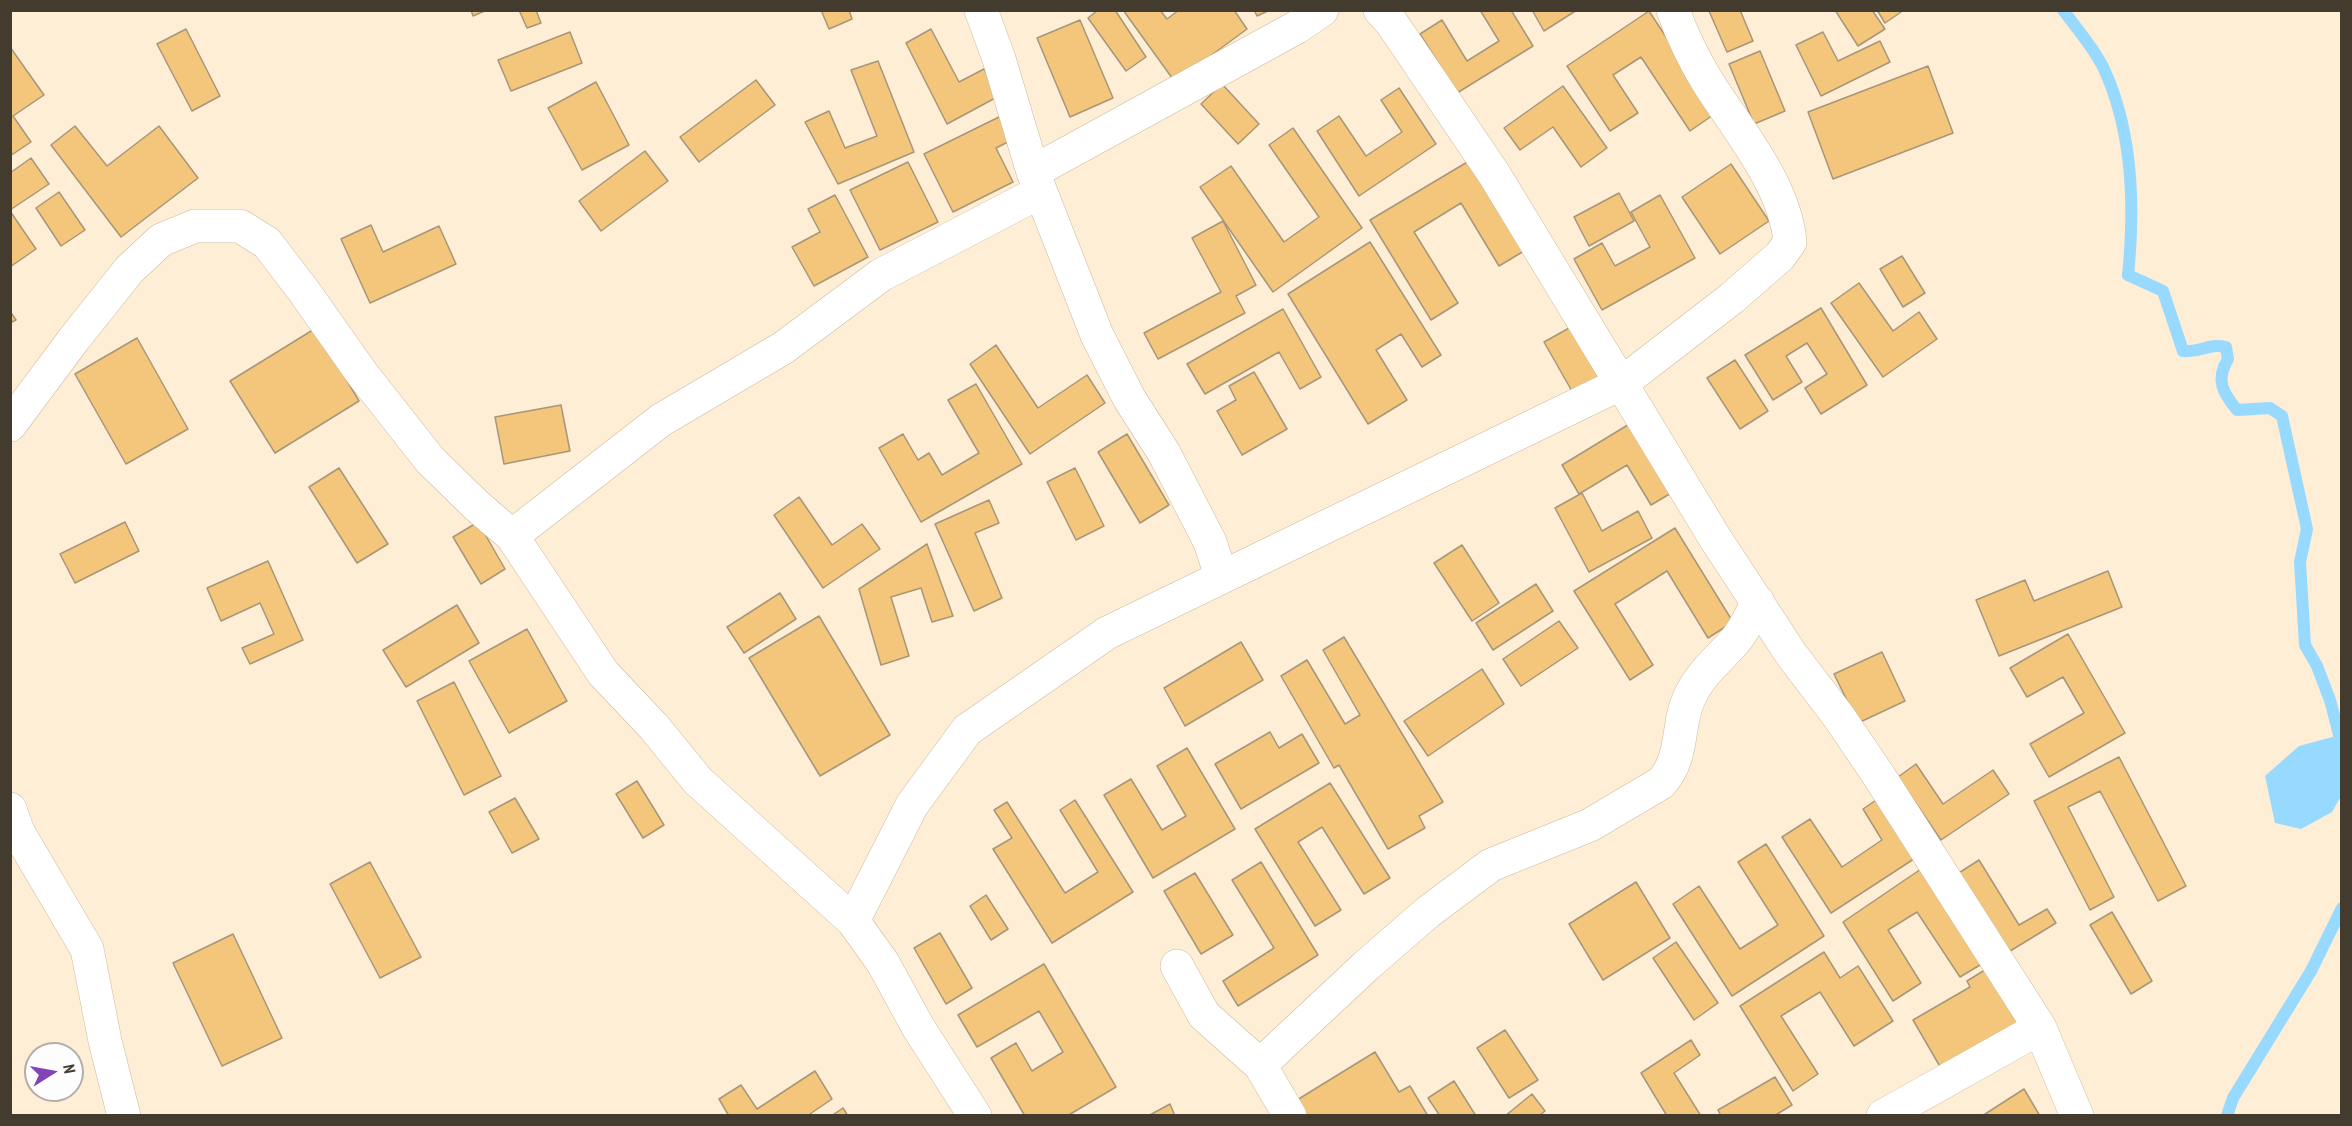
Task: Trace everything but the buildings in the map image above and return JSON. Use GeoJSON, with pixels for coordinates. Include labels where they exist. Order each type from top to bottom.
{"type":"FeatureCollection","features":[{"type":"Feature","properties":{"kind":"street"},"geometry":{"type":"LineString","coordinates":[[981,10],[999,59],[1036,182],[1097,335],[1129,398],[1164,453],[1210,542],[1221,576]]}},
{"type":"Feature","properties":{"kind":"street"},"geometry":{"type":"LineString","coordinates":[[512,536],[661,420],[783,348],[881,275],[1322,10]]}},
{"type":"Feature","properties":{"kind":"street"},"geometry":{"type":"LineString","coordinates":[[1380,10],[1494,174],[1715,538],[1791,654],[1839,717],[1879,776],[2040,1028],[2077,1116]]}},
{"type":"Feature","properties":{"kind":"street"},"geometry":{"type":"LineString","coordinates":[[853,921],[912,805],[967,730],[1107,633],[1622,383],[1732,298],[1780,256],[1790,242],[1788,224],[1772,185],[1691,53],[1673,10]]}},
{"type":"Feature","properties":{"kind":"street"},"geometry":{"type":"LineString","coordinates":[[10,425],[129,270],[161,240],[195,226],[240,226],[267,243],[363,375],[430,459],[476,505],[512,536],[603,673],[654,727],[698,781],[853,921],[883,963],[918,1027],[975,1116]]}},
{"type":"Feature","properties":{"kind":"street"},"geometry":{"type":"LineString","coordinates":[[1260,1065],[1367,965],[1428,912],[1491,865],[1590,825],[1661,783],[1670,773],[1676,755],[1689,697],[1712,663],[1734,642],[1758,602]]}},
{"type":"Feature","properties":{"kind":"street"},"geometry":{"type":"LineString","coordinates":[[10,810],[18,832],[87,949],[105,1041],[124,1116]]}},
{"type":"Feature","properties":{"kind":"street"},"geometry":{"type":"LineString","coordinates":[[1178,966],[1204,1015],[1260,1065],[1290,1116]]}},
{"type":"Feature","properties":{"kind":"street"},"geometry":{"type":"LineString","coordinates":[[1883,1116],[2040,1028]]}},
{"type":"Feature","properties":{"kind":"water"},"geometry":{"type":"Polygon","coordinates":[[[2340,735],[2341,796],[2332,812],[2301,829],[2275,823],[2265,776],[2299,746],[2340,735]]]}},
{"type":"Feature","properties":{"kind":"waterway"},"geometry":{"type":"LineString","coordinates":[[2063,10],[2090,45],[2103,67],[2121,116],[2131,195],[2128,275],[2163,291],[2183,351],[2195,351],[2214,346],[2226,347],[2228,359],[2222,373],[2222,386],[2237,410],[2270,408],[2282,416],[2307,529],[2300,562],[2305,645],[2317,666],[2330,700],[2342,746]]}},
{"type":"Feature","properties":{"kind":"waterway"},"geometry":{"type":"LineString","coordinates":[[2227,1116],[2233,1098],[2311,971],[2342,908]]}}]}
